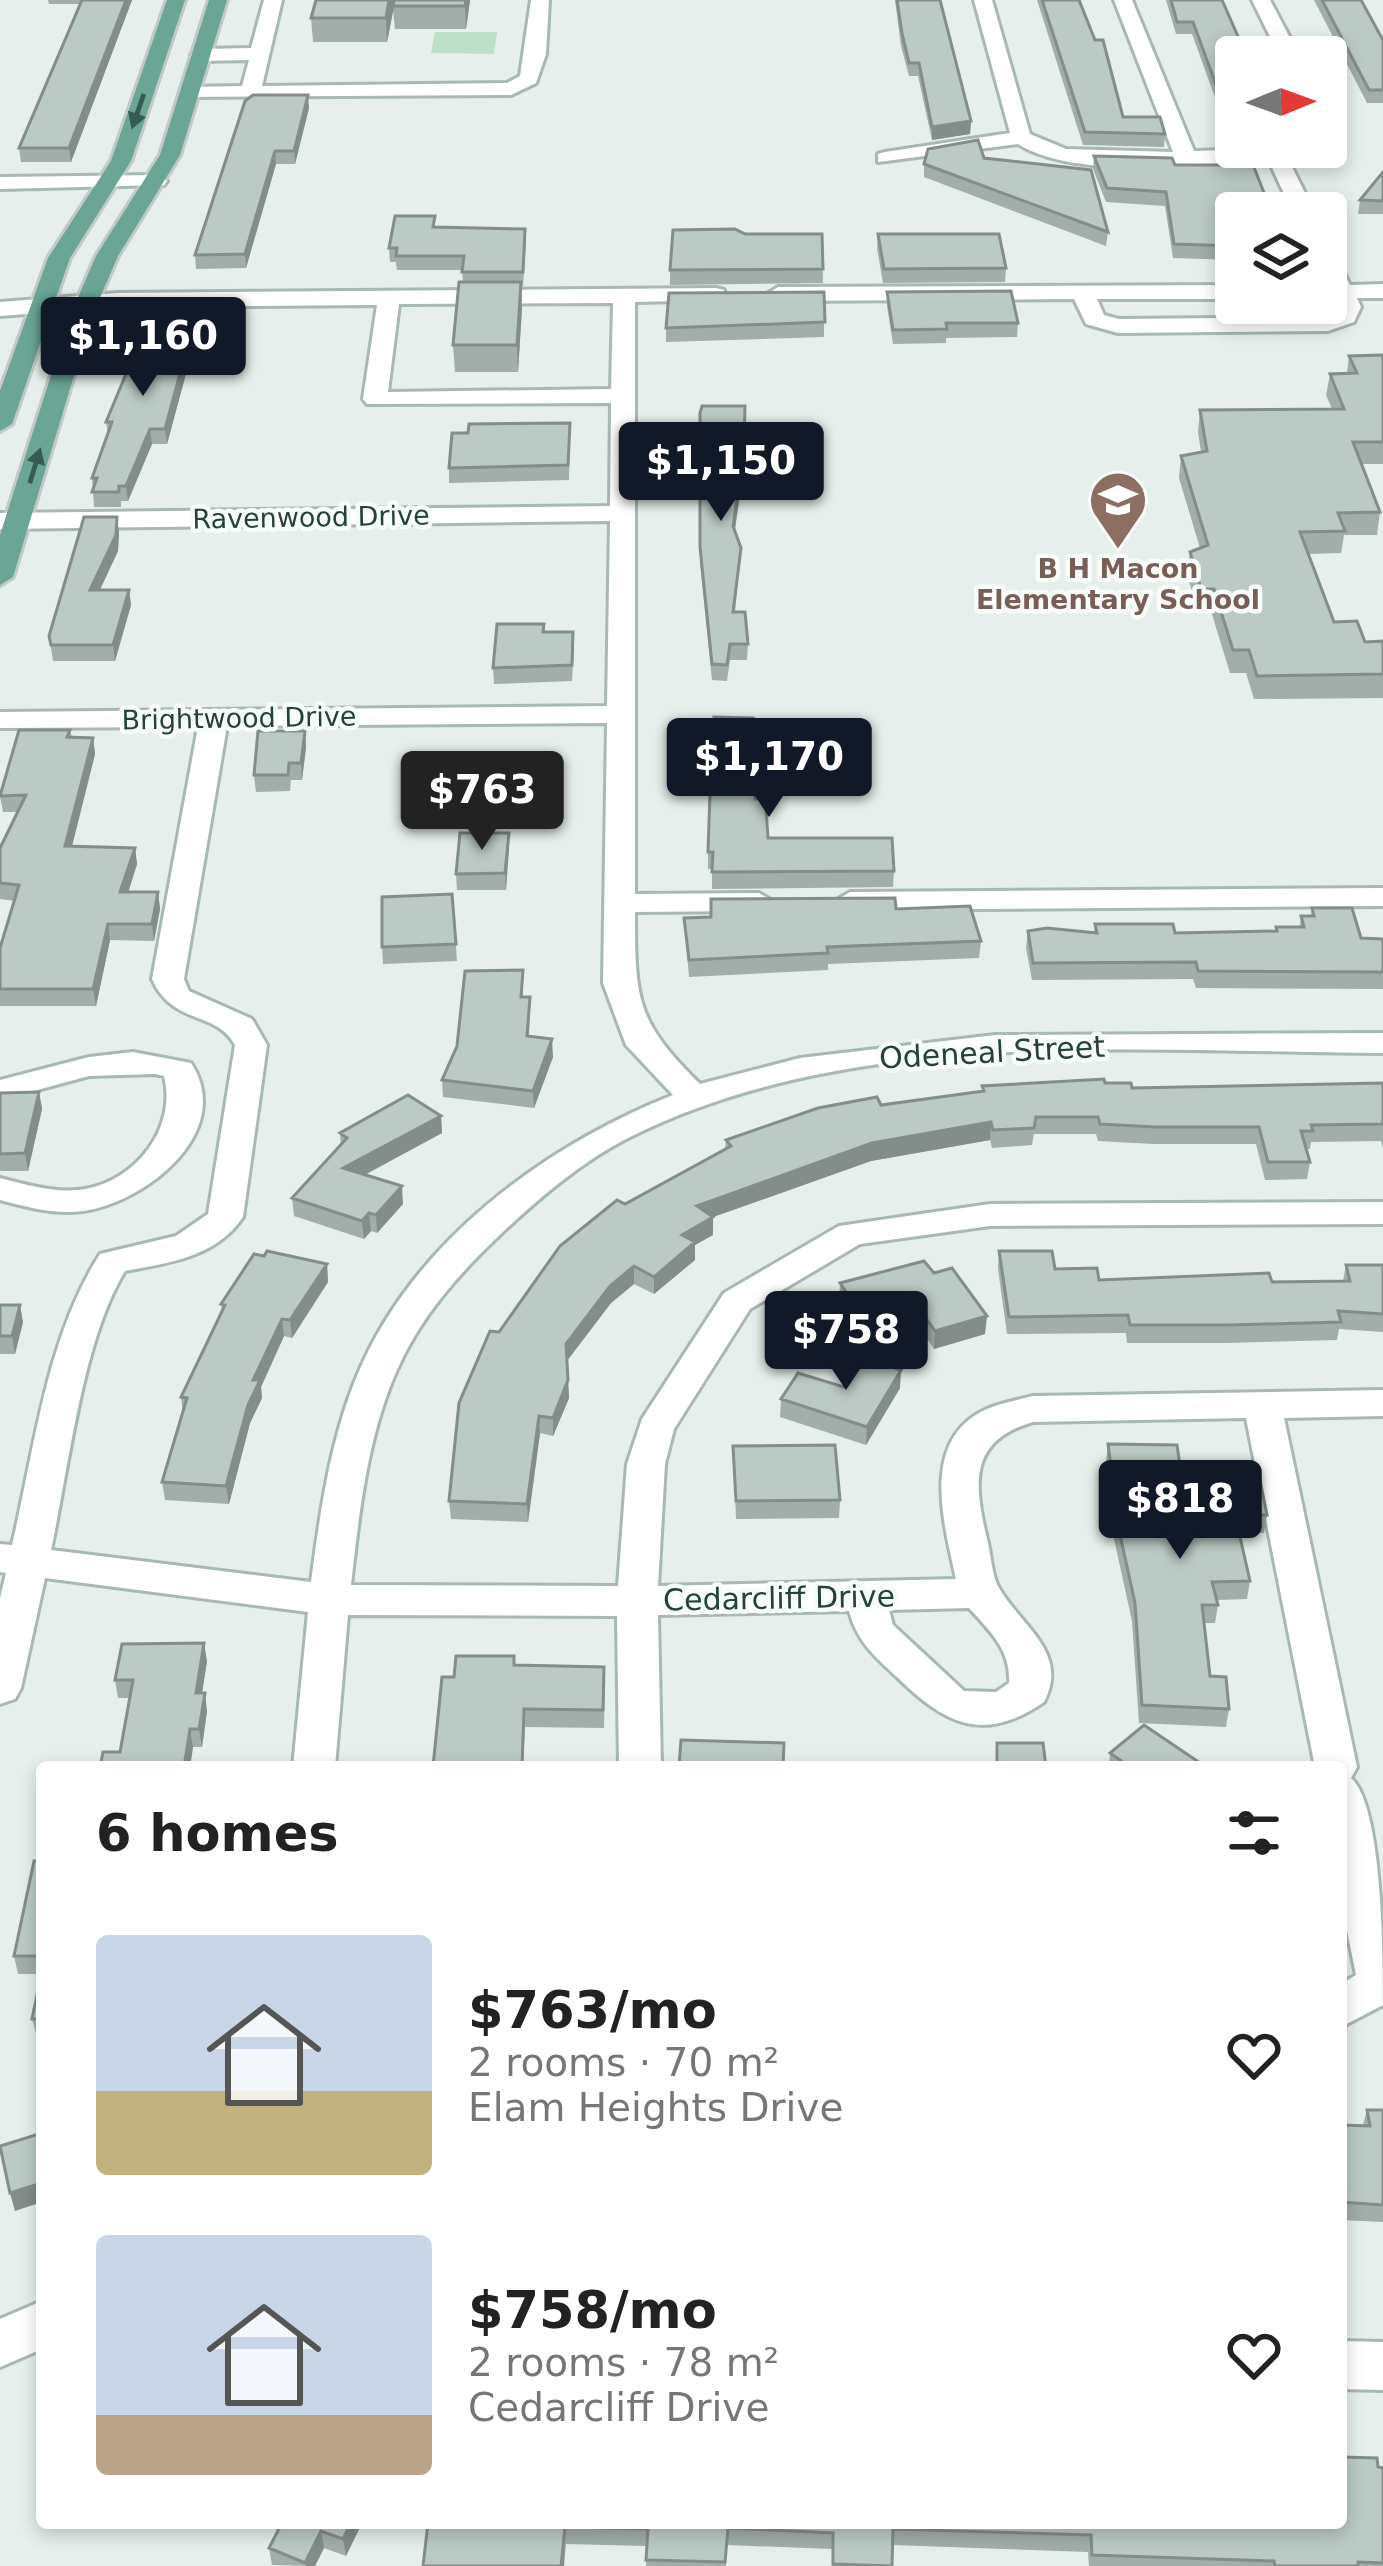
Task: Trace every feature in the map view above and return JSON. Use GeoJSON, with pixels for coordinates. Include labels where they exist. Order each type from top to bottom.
{"type":"FeatureCollection","features":[{"type":"Feature","properties":{"kind":"main road"},"geometry":{"type":"LineString","coordinates":[[0,424],[59,257],[121,161],[176,0]]}},
{"type":"Feature","properties":{"kind":"main road"},"geometry":{"type":"LineString","coordinates":[[0,577],[9,520],[87,301],[107,256],[157,181],[218,0]]}},
{"type":"Feature","properties":{"kind":"main road"},"geometry":{"type":"LineString","coordinates":[[155,62],[200,58]]}},
{"type":"Feature","properties":{"kind":"street"},"geometry":{"type":"LineString","coordinates":[[250,93],[273,0]]}},
{"type":"Feature","properties":{"kind":"street"},"geometry":{"type":"LineString","coordinates":[[189,93],[493,91],[524,84],[532,68],[540,0]]}},
{"type":"Feature","properties":{"kind":"street"},"geometry":{"type":"LineString","coordinates":[[983,0],[1021,136],[1042,151],[1067,156],[1215,154]]}},
{"type":"Feature","properties":{"kind":"street"},"geometry":{"type":"LineString","coordinates":[[1123,0],[1185,155]]}},
{"type":"Feature","properties":{"kind":"street"},"geometry":{"type":"LineString","coordinates":[[1261,0],[1279,36]]}},
{"type":"Feature","properties":{"kind":"street"},"geometry":{"type":"LineString","coordinates":[[200,58],[257,62],[279,70]]}},
{"type":"Feature","properties":{"kind":"street"},"geometry":{"type":"LineString","coordinates":[[325,69],[532,68]]}},
{"type":"Feature","properties":{"kind":"street"},"geometry":{"type":"LineString","coordinates":[[885,158],[1021,136]]}},
{"type":"Feature","properties":{"kind":"street"},"geometry":{"type":"LineString","coordinates":[[0,183],[157,181]]}},
{"type":"Feature","properties":{"kind":"street"},"geometry":{"type":"LineString","coordinates":[[1347,292],[1383,291]]}},
{"type":"Feature","properties":{"kind":"street"},"geometry":{"type":"LineString","coordinates":[[0,309],[87,301],[1215,292]]}},
{"type":"Feature","properties":{"kind":"street"},"geometry":{"type":"LineString","coordinates":[[1083,293],[1094,319],[1118,326],[1328,324]]}},
{"type":"Feature","properties":{"kind":"street"},"geometry":{"type":"LineString","coordinates":[[624,296],[619,983],[627,1015],[642,1045],[694,1098]]}},
{"type":"Feature","properties":{"kind":"street"},"geometry":{"type":"LineString","coordinates":[[389,298],[375,399],[622,396]]}},
{"type":"Feature","properties":{"kind":"street","name":"Ravenwood Drive"},"geometry":{"type":"LineString","coordinates":[[9,520],[622,513]]}},
{"type":"Feature","properties":{"kind":"street","name":"Brightwood Drive"},"geometry":{"type":"LineString","coordinates":[[0,720],[621,715]]}},
{"type":"Feature","properties":{"kind":"street"},"geometry":{"type":"LineString","coordinates":[[0,1688],[14,1560],[93,1294],[112,1262],[191,1246],[211,1234],[225,1216],[251,1045],[241,1026],[191,1008],[176,997],[168,979],[214,718]]}},
{"type":"Feature","properties":{"kind":"street"},"geometry":{"type":"LineString","coordinates":[[618,903],[1383,897]]}},
{"type":"Feature","properties":{"kind":"street","name":"Odeneal Street"},"geometry":{"type":"LineString","coordinates":[[315,1761],[344,1488],[367,1397],[397,1326],[447,1265],[557,1167],[621,1127],[694,1098],[777,1074],[877,1056],[973,1046],[1383,1043]]}},
{"type":"Feature","properties":{"kind":"street"},"geometry":{"type":"LineString","coordinates":[[0,1090],[104,1061],[147,1058],[179,1070],[185,1101],[161,1159],[111,1192],[87,1200],[58,1200],[0,1189]]}},
{"type":"Feature","properties":{"kind":"street"},"geometry":{"type":"LineString","coordinates":[[640,1761],[637,1601],[646,1464],[655,1428],[737,1301],[851,1234],[990,1215],[1383,1214]]}},
{"type":"Feature","properties":{"kind":"street"},"geometry":{"type":"LineString","coordinates":[[865,1597],[875,1632],[949,1702],[965,1708],[1004,1708],[1029,1690],[1034,1673],[1006,1622],[979,1593],[959,1487],[966,1443],[981,1426],[1006,1413],[1033,1409],[1383,1403]]}},
{"type":"Feature","properties":{"kind":"street"},"geometry":{"type":"LineString","coordinates":[[1262,1405],[1335,1761]]}},
{"type":"Feature","properties":{"kind":"street","name":"Cedarcliff Drive"},"geometry":{"type":"LineString","coordinates":[[14,1560],[333,1600],[637,1601],[979,1593]]}},
{"type":"Feature","properties":{"kind":"street"},"geometry":{"type":"LineString","coordinates":[[1347,1821],[1380,1983],[1347,2004]]}},
{"type":"Feature","properties":{"kind":"street"},"geometry":{"type":"LineString","coordinates":[[0,2344],[36,2327]]}},
{"type":"Feature","properties":{"kind":"street"},"geometry":{"type":"LineString","coordinates":[[1347,2365],[1383,2366]]}},
{"type":"Feature","properties":{"kind":"green space"},"geometry":{"type":"Polygon","coordinates":[[[435,32],[497,32],[494,54],[431,53],[435,32]]]}},
{"type":"Feature","properties":{"kind":"building"},"geometry":{"type":"Polygon","coordinates":[[[82,0],[126,0],[69,148],[19,148],[82,0]]]}},
{"type":"Feature","properties":{"kind":"building"},"geometry":{"type":"Polygon","coordinates":[[[316,0],[389,0],[386,18],[311,18],[316,0]]]}},
{"type":"Feature","properties":{"kind":"building"},"geometry":{"type":"Polygon","coordinates":[[[394,0],[466,0],[465,6],[393,6],[394,0]]]}},
{"type":"Feature","properties":{"kind":"building"},"geometry":{"type":"Polygon","coordinates":[[[897,0],[940,0],[971,121],[932,127],[919,63],[909,63],[897,0]]]}},
{"type":"Feature","properties":{"kind":"building"},"geometry":{"type":"Polygon","coordinates":[[[1042,0],[1079,0],[1095,40],[1103,40],[1123,117],[1160,117],[1165,134],[1085,132],[1042,0]]]}},
{"type":"Feature","properties":{"kind":"building"},"geometry":{"type":"Polygon","coordinates":[[[1171,0],[1222,0],[1238,36],[1215,36],[1215,82],[1193,22],[1177,22],[1171,0]]]}},
{"type":"Feature","properties":{"kind":"building"},"geometry":{"type":"Polygon","coordinates":[[[1322,0],[1361,0],[1383,40],[1383,90],[1369,90],[1347,48],[1347,36],[1341,36],[1322,0]]]}},
{"type":"Feature","properties":{"kind":"building"},"geometry":{"type":"Polygon","coordinates":[[[253,95],[308,95],[294,151],[275,151],[245,254],[195,255],[245,101],[253,95]]]}},
{"type":"Feature","properties":{"kind":"building"},"geometry":{"type":"Polygon","coordinates":[[[978,140],[984,158],[1091,170],[1108,232],[924,164],[928,149],[978,140]]]}},
{"type":"Feature","properties":{"kind":"building"},"geometry":{"type":"Polygon","coordinates":[[[1094,156],[1172,158],[1175,165],[1254,168],[1264,192],[1215,192],[1215,245],[1174,244],[1166,192],[1107,188],[1094,156]]]}},
{"type":"Feature","properties":{"kind":"building"},"geometry":{"type":"Polygon","coordinates":[[[1383,172],[1383,201],[1360,200],[1383,172]]]}},
{"type":"Feature","properties":{"kind":"building"},"geometry":{"type":"Polygon","coordinates":[[[395,216],[435,216],[433,227],[525,229],[523,272],[462,272],[464,256],[396,256],[397,248],[389,248],[395,216]]]}},
{"type":"Feature","properties":{"kind":"building"},"geometry":{"type":"Polygon","coordinates":[[[735,229],[745,234],[822,234],[823,269],[670,270],[673,230],[735,229]]]}},
{"type":"Feature","properties":{"kind":"building"},"geometry":{"type":"Polygon","coordinates":[[[878,234],[999,234],[1006,268],[884,269],[878,234]]]}},
{"type":"Feature","properties":{"kind":"building"},"geometry":{"type":"Polygon","coordinates":[[[459,282],[521,282],[517,345],[453,345],[459,282]]]}},
{"type":"Feature","properties":{"kind":"building"},"geometry":{"type":"Polygon","coordinates":[[[1011,291],[1018,323],[946,323],[947,329],[893,330],[887,292],[1011,291]]]}},
{"type":"Feature","properties":{"kind":"building"},"geometry":{"type":"Polygon","coordinates":[[[824,292],[825,322],[666,328],[669,293],[824,292]]]}},
{"type":"Feature","properties":{"kind":"building"},"geometry":{"type":"Polygon","coordinates":[[[151,314],[184,314],[181,330],[192,329],[165,429],[150,429],[126,486],[119,486],[119,492],[92,492],[97,478],[92,478],[112,422],[106,422],[151,314]]]}},
{"type":"Feature","properties":{"kind":"building"},"geometry":{"type":"Polygon","coordinates":[[[1383,355],[1383,442],[1353,442],[1380,512],[1338,513],[1345,531],[1300,532],[1334,622],[1357,621],[1365,642],[1383,641],[1383,674],[1257,676],[1249,650],[1233,650],[1214,589],[1201,589],[1190,552],[1208,545],[1181,456],[1207,451],[1200,410],[1344,409],[1330,374],[1357,373],[1349,356],[1383,355]]]}},
{"type":"Feature","properties":{"kind":"building"},"geometry":{"type":"Polygon","coordinates":[[[702,406],[745,406],[733,526],[741,548],[733,612],[745,612],[748,644],[730,644],[727,665],[712,664],[700,547],[702,406]]]}},
{"type":"Feature","properties":{"kind":"building"},"geometry":{"type":"Polygon","coordinates":[[[570,423],[568,465],[449,468],[452,433],[468,433],[469,424],[570,423]]]}},
{"type":"Feature","properties":{"kind":"building"},"geometry":{"type":"Polygon","coordinates":[[[84,517],[117,517],[116,535],[90,590],[129,590],[113,645],[51,645],[49,636],[84,517]]]}},
{"type":"Feature","properties":{"kind":"building"},"geometry":{"type":"Polygon","coordinates":[[[497,624],[544,624],[543,632],[573,632],[572,665],[493,668],[497,624]]]}},
{"type":"Feature","properties":{"kind":"building"},"geometry":{"type":"Polygon","coordinates":[[[714,717],[753,718],[755,799],[762,799],[766,808],[768,838],[892,838],[894,871],[712,872],[713,852],[708,852],[712,735],[718,734],[714,717]]]}},
{"type":"Feature","properties":{"kind":"building"},"geometry":{"type":"Polygon","coordinates":[[[19,730],[70,730],[67,737],[93,738],[65,846],[135,848],[120,892],[158,892],[152,924],[108,924],[93,989],[0,989],[0,948],[19,885],[0,883],[0,848],[26,795],[0,796],[19,730]]]}},
{"type":"Feature","properties":{"kind":"building"},"geometry":{"type":"Polygon","coordinates":[[[258,731],[305,731],[301,763],[289,763],[288,775],[254,775],[258,731]]]}},
{"type":"Feature","properties":{"kind":"building"},"geometry":{"type":"Polygon","coordinates":[[[460,833],[509,833],[505,873],[456,874],[460,833]]]}},
{"type":"Feature","properties":{"kind":"building"},"geometry":{"type":"Polygon","coordinates":[[[452,894],[456,944],[382,947],[382,897],[452,894]]]}},
{"type":"Feature","properties":{"kind":"building"},"geometry":{"type":"Polygon","coordinates":[[[895,898],[896,909],[970,906],[981,941],[827,947],[828,953],[689,960],[684,918],[711,917],[711,899],[895,898]]]}},
{"type":"Feature","properties":{"kind":"building"},"geometry":{"type":"Polygon","coordinates":[[[1312,908],[1352,908],[1361,938],[1383,939],[1383,972],[1198,971],[1196,962],[1033,963],[1028,931],[1097,933],[1095,924],[1173,924],[1175,933],[1277,931],[1276,927],[1304,927],[1301,916],[1314,916],[1312,908]]]}},
{"type":"Feature","properties":{"kind":"building"},"geometry":{"type":"Polygon","coordinates":[[[523,970],[521,997],[530,997],[527,1036],[552,1039],[533,1091],[442,1080],[457,1046],[465,971],[523,970]]]}},
{"type":"Feature","properties":{"kind":"building"},"geometry":{"type":"Polygon","coordinates":[[[1104,1079],[1105,1083],[1131,1083],[1132,1088],[1383,1083],[1383,1124],[1311,1125],[1313,1131],[1301,1131],[1310,1162],[1268,1162],[1259,1127],[1155,1127],[1100,1124],[1098,1117],[1036,1117],[1034,1128],[993,1130],[991,1122],[872,1143],[697,1206],[713,1217],[682,1235],[695,1242],[654,1277],[634,1266],[610,1286],[566,1344],[568,1380],[553,1418],[539,1416],[527,1504],[449,1501],[459,1403],[490,1331],[499,1332],[560,1246],[617,1200],[625,1204],[731,1146],[726,1140],[818,1108],[877,1097],[881,1105],[984,1091],[982,1086],[1104,1079]]]}},
{"type":"Feature","properties":{"kind":"building"},"geometry":{"type":"Polygon","coordinates":[[[39,1092],[25,1153],[0,1154],[0,1093],[39,1092]]]}},
{"type":"Feature","properties":{"kind":"building"},"geometry":{"type":"Polygon","coordinates":[[[408,1095],[441,1116],[343,1168],[402,1186],[376,1215],[369,1213],[362,1221],[292,1198],[347,1138],[340,1133],[408,1095]]]}},
{"type":"Feature","properties":{"kind":"building"},"geometry":{"type":"Polygon","coordinates":[[[267,1251],[327,1264],[290,1320],[282,1319],[253,1380],[260,1380],[248,1405],[226,1486],[162,1482],[187,1398],[181,1397],[225,1305],[221,1304],[254,1254],[264,1256],[267,1251]]]}},
{"type":"Feature","properties":{"kind":"building"},"geometry":{"type":"Polygon","coordinates":[[[999,1251],[1052,1251],[1055,1269],[1097,1268],[1099,1280],[1269,1273],[1272,1282],[1350,1281],[1346,1265],[1383,1265],[1383,1314],[1338,1311],[1341,1322],[1229,1325],[1130,1325],[1128,1315],[1009,1317],[999,1251]]]}},
{"type":"Feature","properties":{"kind":"building"},"geometry":{"type":"Polygon","coordinates":[[[924,1261],[934,1273],[952,1268],[987,1316],[935,1331],[916,1304],[864,1318],[840,1283],[924,1261]]]}},
{"type":"Feature","properties":{"kind":"building"},"geometry":{"type":"Polygon","coordinates":[[[0,1305],[20,1305],[12,1336],[0,1336],[0,1305]]]}},
{"type":"Feature","properties":{"kind":"building"},"geometry":{"type":"Polygon","coordinates":[[[863,1358],[901,1370],[867,1427],[781,1399],[798,1373],[844,1387],[863,1358]]]}},
{"type":"Feature","properties":{"kind":"building"},"geometry":{"type":"Polygon","coordinates":[[[1108,1444],[1177,1445],[1180,1465],[1257,1465],[1267,1515],[1235,1515],[1250,1581],[1212,1582],[1218,1605],[1202,1605],[1210,1676],[1226,1677],[1229,1709],[1142,1705],[1135,1603],[1110,1489],[1114,1489],[1108,1444]]]}},
{"type":"Feature","properties":{"kind":"building"},"geometry":{"type":"Polygon","coordinates":[[[835,1445],[840,1500],[736,1501],[733,1446],[835,1445]]]}},
{"type":"Feature","properties":{"kind":"building"},"geometry":{"type":"Polygon","coordinates":[[[204,1643],[196,1693],[205,1693],[199,1729],[190,1729],[185,1761],[101,1761],[103,1752],[120,1752],[133,1680],[115,1680],[122,1644],[204,1643]]]}},
{"type":"Feature","properties":{"kind":"building"},"geometry":{"type":"Polygon","coordinates":[[[456,1656],[514,1656],[514,1665],[604,1667],[603,1710],[524,1709],[522,1761],[434,1761],[442,1677],[454,1677],[456,1656]]]}},
{"type":"Feature","properties":{"kind":"building"},"geometry":{"type":"Polygon","coordinates":[[[1144,1725],[1197,1761],[1121,1761],[1110,1753],[1144,1725]]]}},
{"type":"Feature","properties":{"kind":"building"},"geometry":{"type":"Polygon","coordinates":[[[681,1740],[784,1743],[783,1761],[679,1761],[681,1740]]]}},
{"type":"Feature","properties":{"kind":"building"},"geometry":{"type":"Polygon","coordinates":[[[997,1743],[1043,1743],[1045,1761],[997,1761],[997,1743]]]}},
{"type":"Feature","properties":{"kind":"building"},"geometry":{"type":"Polygon","coordinates":[[[34,1861],[36,1861],[36,1956],[14,1956],[34,1861]]]}},
{"type":"Feature","properties":{"kind":"building"},"geometry":{"type":"Polygon","coordinates":[[[1367,2110],[1383,2110],[1383,2205],[1347,2202],[1347,2125],[1370,2126],[1367,2110]]]}},
{"type":"Feature","properties":{"kind":"building"},"geometry":{"type":"Polygon","coordinates":[[[36,2135],[36,2185],[10,2193],[0,2146],[36,2135]]]}},
{"type":"Feature","properties":{"kind":"building"},"geometry":{"type":"Polygon","coordinates":[[[1347,2457],[1377,2458],[1378,2467],[1383,2468],[1383,2563],[1275,2566],[1274,2561],[1092,2555],[1091,2535],[893,2529],[1347,2529],[1347,2457]]]}},
{"type":"Feature","properties":{"kind":"building"},"geometry":{"type":"Polygon","coordinates":[[[279,2529],[348,2529],[343,2539],[321,2531],[305,2563],[269,2548],[279,2529]]]}},
{"type":"Feature","properties":{"kind":"building"},"geometry":{"type":"Polygon","coordinates":[[[427,2529],[565,2529],[561,2566],[423,2566],[427,2529]]]}},
{"type":"Feature","properties":{"kind":"building"},"geometry":{"type":"Polygon","coordinates":[[[648,2529],[728,2529],[725,2562],[646,2560],[648,2529]]]}},
{"type":"Feature","properties":{"kind":"building"},"geometry":{"type":"Polygon","coordinates":[[[749,2529],[893,2529],[892,2566],[833,2564],[833,2533],[749,2529]]]}},
{"type":"Feature","properties":{"kind":"place","name":"B H Macon Elementary School"},"geometry":{"type":"Point","coordinates":[1118,551]}}]}
